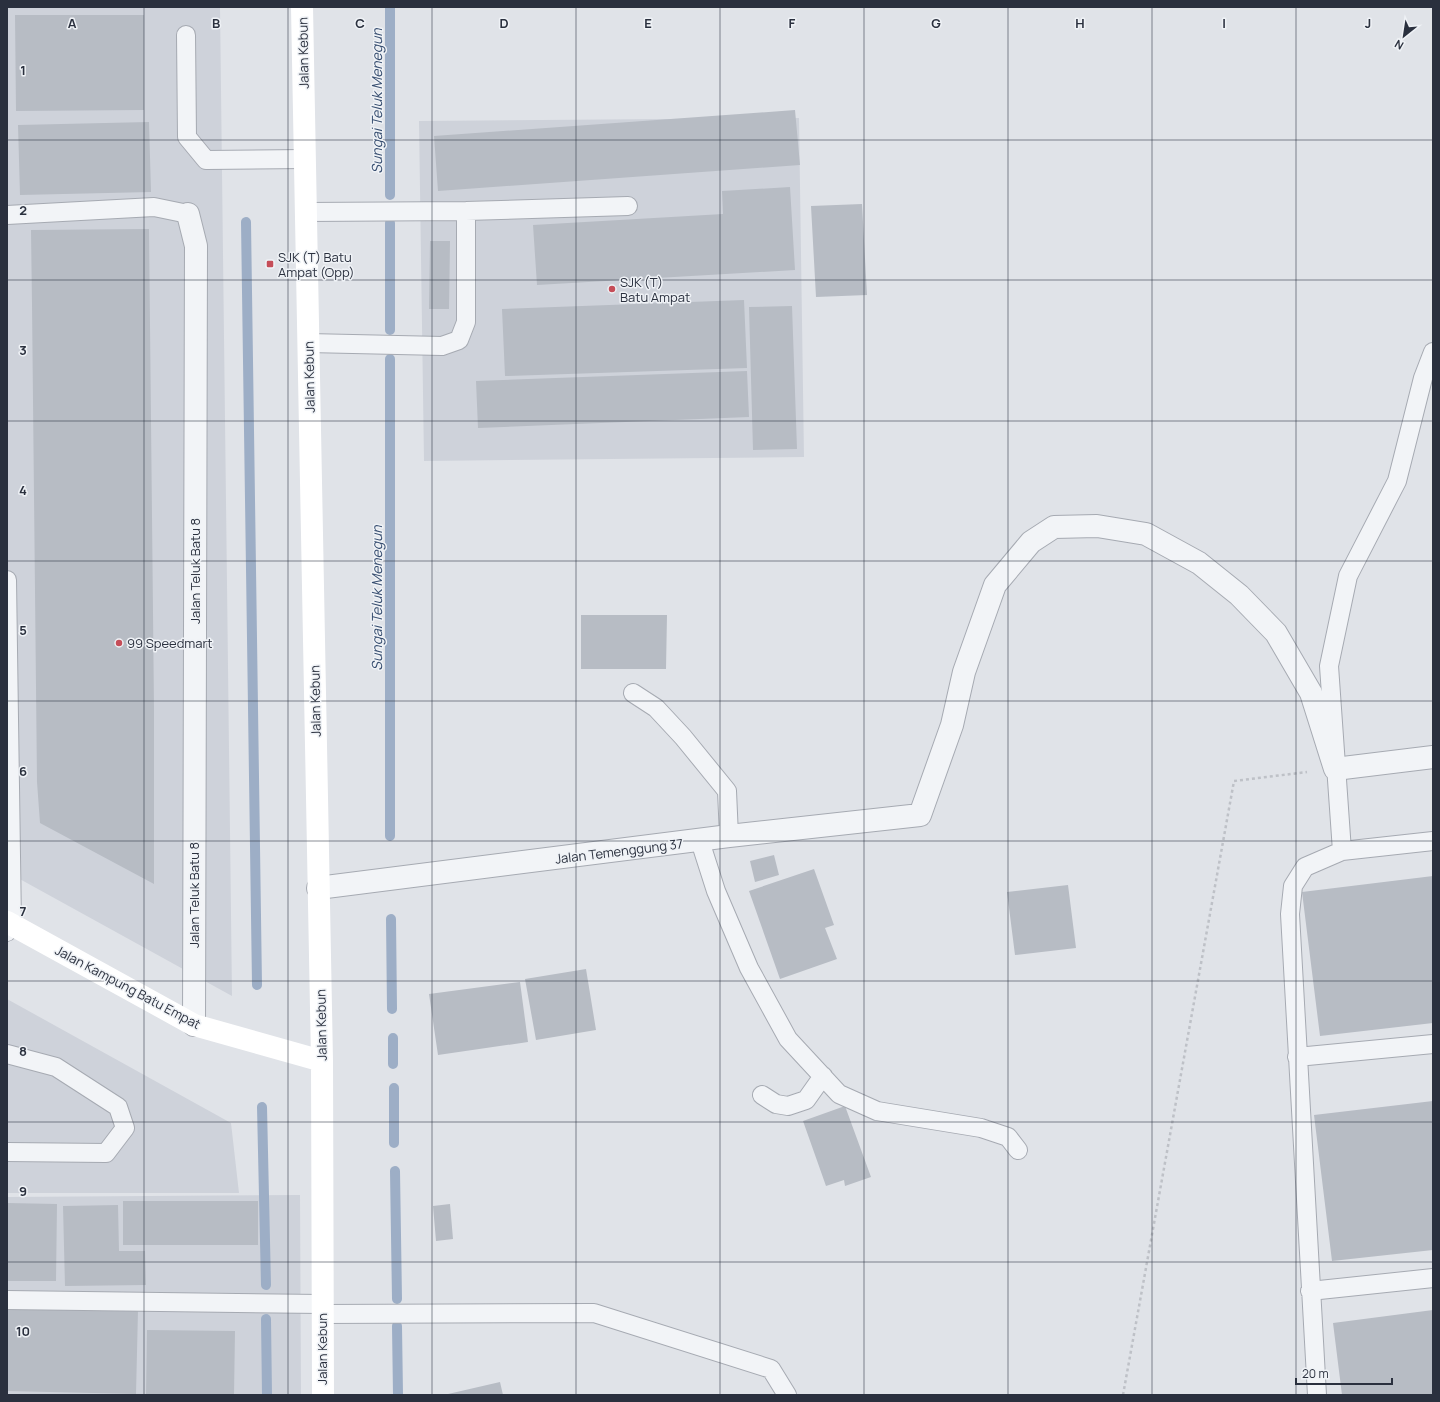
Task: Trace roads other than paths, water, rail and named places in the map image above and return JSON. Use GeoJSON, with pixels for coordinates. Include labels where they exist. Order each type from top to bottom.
{"type":"FeatureCollection","features":[{"type":"Feature","properties":{"kind":"main road","name":"Jalan Kebun"},"geometry":{"type":"LineString","coordinates":[[302,7],[322,1061],[323,1395]]}},
{"type":"Feature","properties":{"kind":"main road","name":"Jalan Kampung Batu Empat"},"geometry":{"type":"LineString","coordinates":[[9,926],[194,1025],[322,1061]]}},
{"type":"Feature","properties":{"kind":"street","name":"Jalan Teluk Batu 8"},"geometry":{"type":"LineString","coordinates":[[188,214],[196,246],[194,1025]]}},
{"type":"Feature","properties":{"kind":"street","name":"Jalan Temenggung 37"},"geometry":{"type":"LineString","coordinates":[[318,888],[700,841],[729,836],[920,815],[952,725],[964,672],[995,585],[1031,542],[1054,527],[1097,526],[1146,534],[1199,563],[1239,595],[1276,633],[1311,693],[1335,769]]}},
{"type":"Feature","properties":{"kind":"street"},"geometry":{"type":"LineString","coordinates":[[1335,769],[1433,757]]}},
{"type":"Feature","properties":{"kind":"lane"},"geometry":{"type":"LineString","coordinates":[[186,35],[187,137],[206,160],[305,159]]}},
{"type":"Feature","properties":{"kind":"lane"},"geometry":{"type":"LineString","coordinates":[[306,212],[466,211],[628,206]]}},
{"type":"Feature","properties":{"kind":"lane"},"geometry":{"type":"LineString","coordinates":[[7,215],[154,207],[188,214]]}},
{"type":"Feature","properties":{"kind":"lane"},"geometry":{"type":"LineString","coordinates":[[308,344],[442,346],[459,340],[466,322],[466,211]]}},
{"type":"Feature","properties":{"kind":"lane"},"geometry":{"type":"LineString","coordinates":[[1342,850],[1335,769],[1329,666],[1348,576],[1398,481],[1423,378],[1433,352]]}},
{"type":"Feature","properties":{"kind":"lane"},"geometry":{"type":"LineString","coordinates":[[7,580],[9,926]]}},
{"type":"Feature","properties":{"kind":"lane"},"geometry":{"type":"LineString","coordinates":[[632,693],[656,708],[683,736],[727,791],[729,836]]}},
{"type":"Feature","properties":{"kind":"lane"},"geometry":{"type":"LineString","coordinates":[[700,841],[716,891],[749,968],[788,1039],[839,1094],[877,1111],[981,1128],[1008,1137],[1018,1150]]}},
{"type":"Feature","properties":{"kind":"lane"},"geometry":{"type":"LineString","coordinates":[[1316,1395],[1290,914],[1293,886],[1305,867],[1342,850],[1433,841]]}},
{"type":"Feature","properties":{"kind":"lane"},"geometry":{"type":"LineString","coordinates":[[1297,1057],[1433,1044]]}},
{"type":"Feature","properties":{"kind":"lane"},"geometry":{"type":"LineString","coordinates":[[7,1054],[56,1067],[118,1107],[125,1128],[106,1153],[7,1152]]}},
{"type":"Feature","properties":{"kind":"lane"},"geometry":{"type":"LineString","coordinates":[[762,1095],[776,1104],[788,1106],[806,1100],[823,1076]]}},
{"type":"Feature","properties":{"kind":"lane"},"geometry":{"type":"LineString","coordinates":[[1310,1291],[1433,1278]]}},
{"type":"Feature","properties":{"kind":"lane"},"geometry":{"type":"LineString","coordinates":[[7,1300],[322,1309],[594,1313],[771,1369],[787,1395]]}},
{"type":"Feature","properties":{"kind":"waterway","name":"Sungai Teluk Menegun"},"geometry":{"type":"LineString","coordinates":[[390,7],[390,195]]}},
{"type":"Feature","properties":{"kind":"waterway"},"geometry":{"type":"LineString","coordinates":[[246,222],[257,985]]}},
{"type":"Feature","properties":{"kind":"waterway","name":"Sungai Teluk Menegun"},"geometry":{"type":"LineString","coordinates":[[390,223],[390,330]]}},
{"type":"Feature","properties":{"kind":"waterway","name":"Sungai Teluk Menegun"},"geometry":{"type":"LineString","coordinates":[[390,359],[390,836]]}},
{"type":"Feature","properties":{"kind":"waterway","name":"Sungai Teluk Menegun"},"geometry":{"type":"LineString","coordinates":[[391,919],[392,1009]]}},
{"type":"Feature","properties":{"kind":"waterway","name":"Sungai Teluk Menegun"},"geometry":{"type":"LineString","coordinates":[[393,1038],[393,1064]]}},
{"type":"Feature","properties":{"kind":"waterway","name":"Sungai Teluk Menegun"},"geometry":{"type":"LineString","coordinates":[[394,1088],[394,1143]]}},
{"type":"Feature","properties":{"kind":"waterway"},"geometry":{"type":"LineString","coordinates":[[262,1107],[266,1285]]}},
{"type":"Feature","properties":{"kind":"waterway","name":"Sungai Teluk Menegun"},"geometry":{"type":"LineString","coordinates":[[395,1171],[397,1299]]}},
{"type":"Feature","properties":{"kind":"waterway"},"geometry":{"type":"LineString","coordinates":[[266,1319],[267,1395]]}},
{"type":"Feature","properties":{"kind":"waterway","name":"Sungai Teluk Menegun"},"geometry":{"type":"LineString","coordinates":[[397,1326],[398,1395]]}},
{"type":"Feature","properties":{"kind":"place","name":"SJK (T) Batu Ampat (Opp)"},"geometry":{"type":"Point","coordinates":[270,264]}},
{"type":"Feature","properties":{"kind":"place","name":"SJK (T) Batu Ampat"},"geometry":{"type":"Point","coordinates":[612,289]}},
{"type":"Feature","properties":{"kind":"place","name":"99 Speedmart"},"geometry":{"type":"Point","coordinates":[119,643]}}]}
